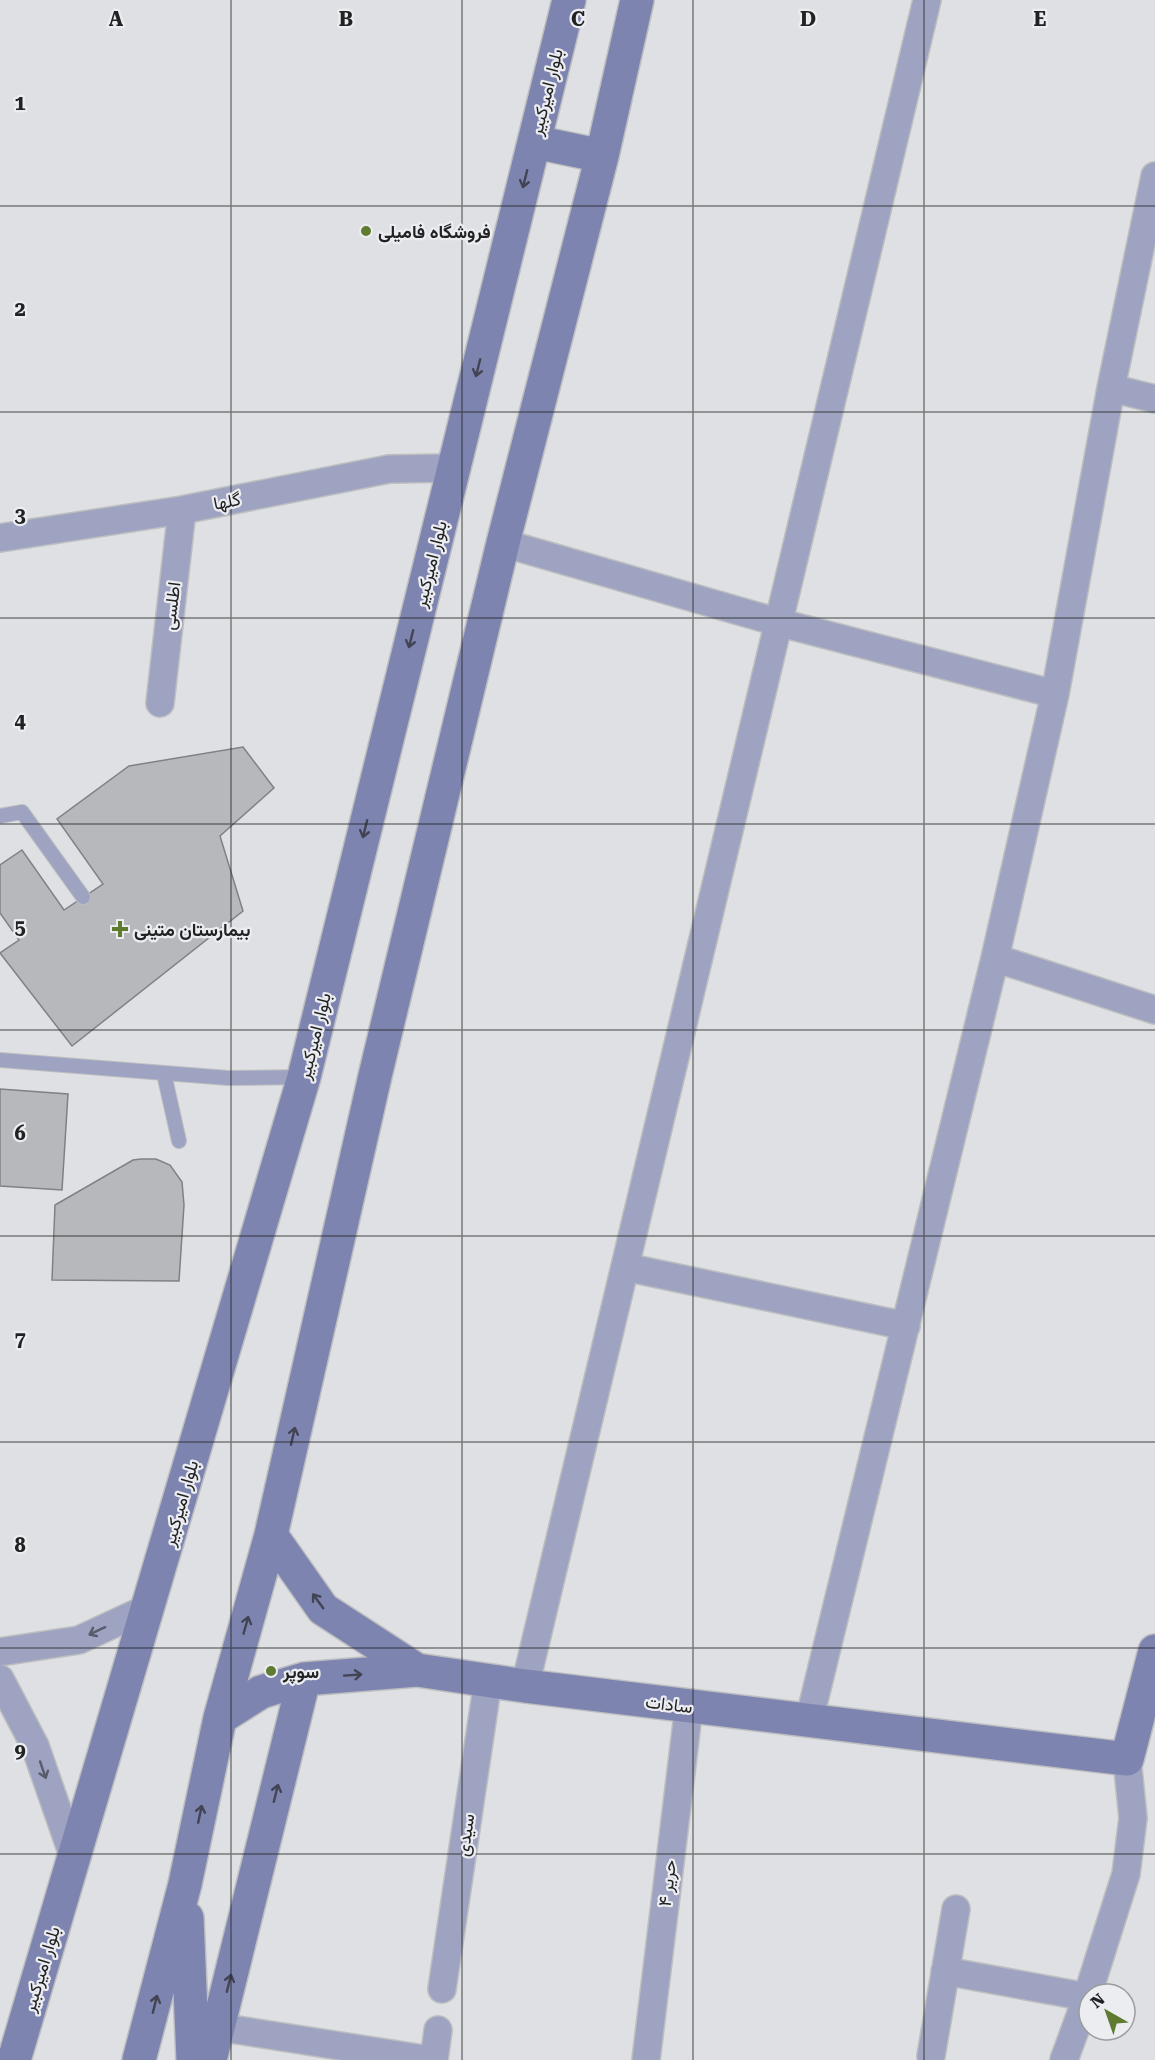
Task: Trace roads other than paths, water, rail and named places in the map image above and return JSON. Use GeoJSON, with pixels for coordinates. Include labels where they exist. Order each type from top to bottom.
{"type":"FeatureCollection","features":[{"type":"Feature","properties":{"kind":"main road","name":"بلوار امیرکبیر"},"geometry":{"type":"LineString","coordinates":[[14,2060],[150,1607],[304,1077],[569,0]]}},
{"type":"Feature","properties":{"kind":"main road"},"geometry":{"type":"LineString","coordinates":[[139,2060],[185,1884],[220,1718],[271,1535],[373,1087],[503,543],[602,156],[637,0]]}},
{"type":"Feature","properties":{"kind":"main road"},"geometry":{"type":"LineString","coordinates":[[534,142],[602,156]]}},
{"type":"Feature","properties":{"kind":"main road"},"geometry":{"type":"LineString","coordinates":[[271,1535],[323,1609],[417,1670]]}},
{"type":"Feature","properties":{"kind":"main road"},"geometry":{"type":"LineString","coordinates":[[1127,1759],[1155,1651]]}},
{"type":"Feature","properties":{"kind":"main road","name":"سادات"},"geometry":{"type":"LineString","coordinates":[[220,1718],[261,1692],[304,1679],[417,1670],[525,1686],[1127,1759]]}},
{"type":"Feature","properties":{"kind":"main road"},"geometry":{"type":"LineString","coordinates":[[210,2060],[304,1679]]}},
{"type":"Feature","properties":{"kind":"main road"},"geometry":{"type":"LineString","coordinates":[[185,1884],[194,2060]]}},
{"type":"Feature","properties":{"kind":"street"},"geometry":{"type":"LineString","coordinates":[[525,1686],[927,0]]}},
{"type":"Feature","properties":{"kind":"street"},"geometry":{"type":"LineString","coordinates":[[809,1721],[995,958],[1054,693],[1111,388],[1155,176]]}},
{"type":"Feature","properties":{"kind":"street"},"geometry":{"type":"LineString","coordinates":[[1111,388],[1155,399]]}},
{"type":"Feature","properties":{"kind":"street","name":"گلها"},"geometry":{"type":"LineString","coordinates":[[0,538],[182,510],[388,469],[453,468]]}},
{"type":"Feature","properties":{"kind":"street","name":"اطلسی"},"geometry":{"type":"LineString","coordinates":[[160,703],[182,510]]}},
{"type":"Feature","properties":{"kind":"street"},"geometry":{"type":"LineString","coordinates":[[503,543],[777,622],[1054,693]]}},
{"type":"Feature","properties":{"kind":"street"},"geometry":{"type":"LineString","coordinates":[[995,958],[1155,1010]]}},
{"type":"Feature","properties":{"kind":"street"},"geometry":{"type":"LineString","coordinates":[[625,1267],[906,1326]]}},
{"type":"Feature","properties":{"kind":"street"},"geometry":{"type":"LineString","coordinates":[[0,1652],[79,1640],[150,1607]]}},
{"type":"Feature","properties":{"kind":"street"},"geometry":{"type":"LineString","coordinates":[[0,1679],[35,1746],[74,1858]]}},
{"type":"Feature","properties":{"kind":"street","name":"سیدی"},"geometry":{"type":"LineString","coordinates":[[442,1989],[488,1681]]}},
{"type":"Feature","properties":{"kind":"street","name":"حریر ۴"},"geometry":{"type":"LineString","coordinates":[[646,2060],[688,1706]]}},
{"type":"Feature","properties":{"kind":"street"},"geometry":{"type":"LineString","coordinates":[[1092,1982],[1126,1874],[1133,1818],[1127,1759]]}},
{"type":"Feature","properties":{"kind":"street"},"geometry":{"type":"LineString","coordinates":[[931,2056],[956,1909]]}},
{"type":"Feature","properties":{"kind":"street"},"geometry":{"type":"LineString","coordinates":[[945,1971],[1077,1995]]}},
{"type":"Feature","properties":{"kind":"street"},"geometry":{"type":"LineString","coordinates":[[1064,2060],[1077,2024]]}},
{"type":"Feature","properties":{"kind":"street"},"geometry":{"type":"LineString","coordinates":[[218,2027],[432,2060],[438,2030]]}},
{"type":"Feature","properties":{"kind":"lane"},"geometry":{"type":"LineString","coordinates":[[0,816],[22,812],[83,897]]}},
{"type":"Feature","properties":{"kind":"lane"},"geometry":{"type":"LineString","coordinates":[[0,1060],[164,1074],[304,1077]]}},
{"type":"Feature","properties":{"kind":"lane"},"geometry":{"type":"LineString","coordinates":[[164,1074],[179,1141]]}},
{"type":"Feature","properties":{"kind":"place","name":"فروشگاه فامیلی"},"geometry":{"type":"Point","coordinates":[366,231]}},
{"type":"Feature","properties":{"kind":"place","name":"بیمارستان متینی"},"geometry":{"type":"Point","coordinates":[120,929]}},
{"type":"Feature","properties":{"kind":"place","name":"سوپر"},"geometry":{"type":"Point","coordinates":[271,1671]}}]}
